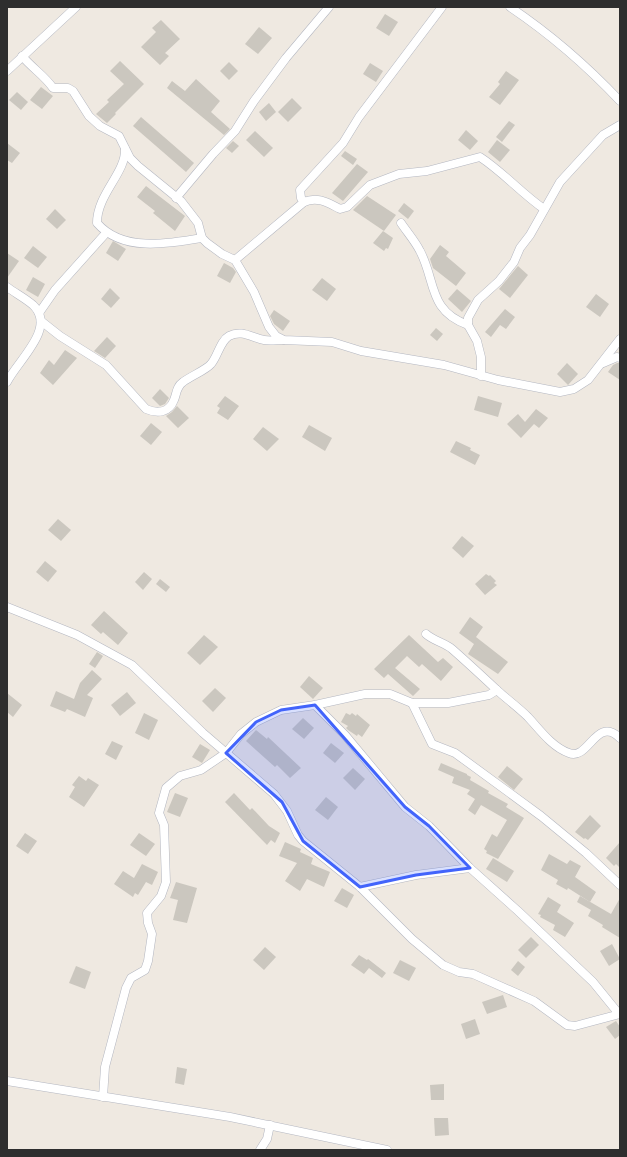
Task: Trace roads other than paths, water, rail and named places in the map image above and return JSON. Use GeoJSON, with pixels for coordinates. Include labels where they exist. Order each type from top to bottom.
{"type":"FeatureCollection","features":[{"type":"Feature","properties":{"kind":"street"},"geometry":{"type":"LineString","coordinates":[[7,71],[76,7]]}},
{"type":"Feature","properties":{"kind":"street"},"geometry":{"type":"LineString","coordinates":[[176,198],[213,154],[235,131],[254,101],[286,58],[329,7]]}},
{"type":"Feature","properties":{"kind":"street"},"geometry":{"type":"LineString","coordinates":[[304,202],[301,198],[300,190],[343,143],[359,117],[442,7]]}},
{"type":"Feature","properties":{"kind":"street"},"geometry":{"type":"LineString","coordinates":[[510,7],[596,76],[620,101]]}},
{"type":"Feature","properties":{"kind":"street"},"geometry":{"type":"LineString","coordinates":[[22,56],[34,70],[47,79],[53,88],[68,88],[74,91],[89,116],[100,126],[119,136],[130,158],[176,198],[198,223],[202,238],[222,254],[236,260],[251,287],[269,327],[276,336],[284,340]]}},
{"type":"Feature","properties":{"kind":"street"},"geometry":{"type":"LineString","coordinates":[[480,376],[481,357],[476,341],[468,326],[468,318],[478,300],[499,281],[514,262],[520,248],[530,235],[560,182],[603,135],[620,125]]}},
{"type":"Feature","properties":{"kind":"street"},"geometry":{"type":"LineString","coordinates":[[125,146],[123,161],[97,213],[97,223],[106,233],[139,244],[202,238]]}},
{"type":"Feature","properties":{"kind":"street"},"geometry":{"type":"LineString","coordinates":[[236,260],[304,202],[318,200],[340,209],[347,207],[370,185],[399,174],[427,171],[480,157],[503,174],[523,194],[544,209]]}},
{"type":"Feature","properties":{"kind":"street"},"geometry":{"type":"LineString","coordinates":[[401,223],[420,251],[432,287],[444,312],[468,326]]}},
{"type":"Feature","properties":{"kind":"street"},"geometry":{"type":"LineString","coordinates":[[7,382],[13,371],[37,339],[41,328],[40,317],[55,290],[106,233]]}},
{"type":"Feature","properties":{"kind":"street"},"geometry":{"type":"LineString","coordinates":[[7,288],[33,305],[40,317],[60,336],[106,364],[146,409],[155,413],[162,412],[168,407],[174,400],[176,390],[182,383],[199,371],[209,367],[215,359],[222,342],[228,336],[239,332],[264,340],[332,342],[361,351],[444,365],[480,376],[560,392],[574,389],[588,380],[620,339]]}},
{"type":"Feature","properties":{"kind":"street"},"geometry":{"type":"LineString","coordinates":[[601,365],[617,357],[620,358]]}},
{"type":"Feature","properties":{"kind":"street"},"geometry":{"type":"LineString","coordinates":[[7,607],[77,634],[132,665],[226,753],[267,787],[282,802],[298,835],[303,841],[360,887],[412,939],[443,965],[459,972],[473,974],[528,999],[566,1025],[575,1026],[620,1014],[593,982],[470,868],[430,826],[405,807],[344,735],[315,705]]}},
{"type":"Feature","properties":{"kind":"street"},"geometry":{"type":"LineString","coordinates":[[426,634],[450,648],[528,717],[539,731],[570,754],[580,753],[585,750],[592,739],[601,733],[609,732],[620,738]]}},
{"type":"Feature","properties":{"kind":"street"},"geometry":{"type":"LineString","coordinates":[[103,1097],[105,1067],[126,988],[132,978],[145,970],[148,961],[152,934],[148,923],[147,913],[161,896],[166,882],[164,825],[159,813],[166,788],[180,776],[201,770],[226,753],[241,734],[256,722],[281,710],[315,705],[365,694],[390,694],[412,703],[448,703],[489,695],[497,690]]}},
{"type":"Feature","properties":{"kind":"street"},"geometry":{"type":"LineString","coordinates":[[412,703],[432,744],[455,753],[541,816],[586,853],[620,885]]}},
{"type":"Feature","properties":{"kind":"street"},"geometry":{"type":"LineString","coordinates":[[360,887],[416,874],[470,868]]}},
{"type":"Feature","properties":{"kind":"street"},"geometry":{"type":"LineString","coordinates":[[7,1081],[270,1125],[387,1150]]}},
{"type":"Feature","properties":{"kind":"street"},"geometry":{"type":"LineString","coordinates":[[260,1150],[267,1140],[270,1125]]}}]}
